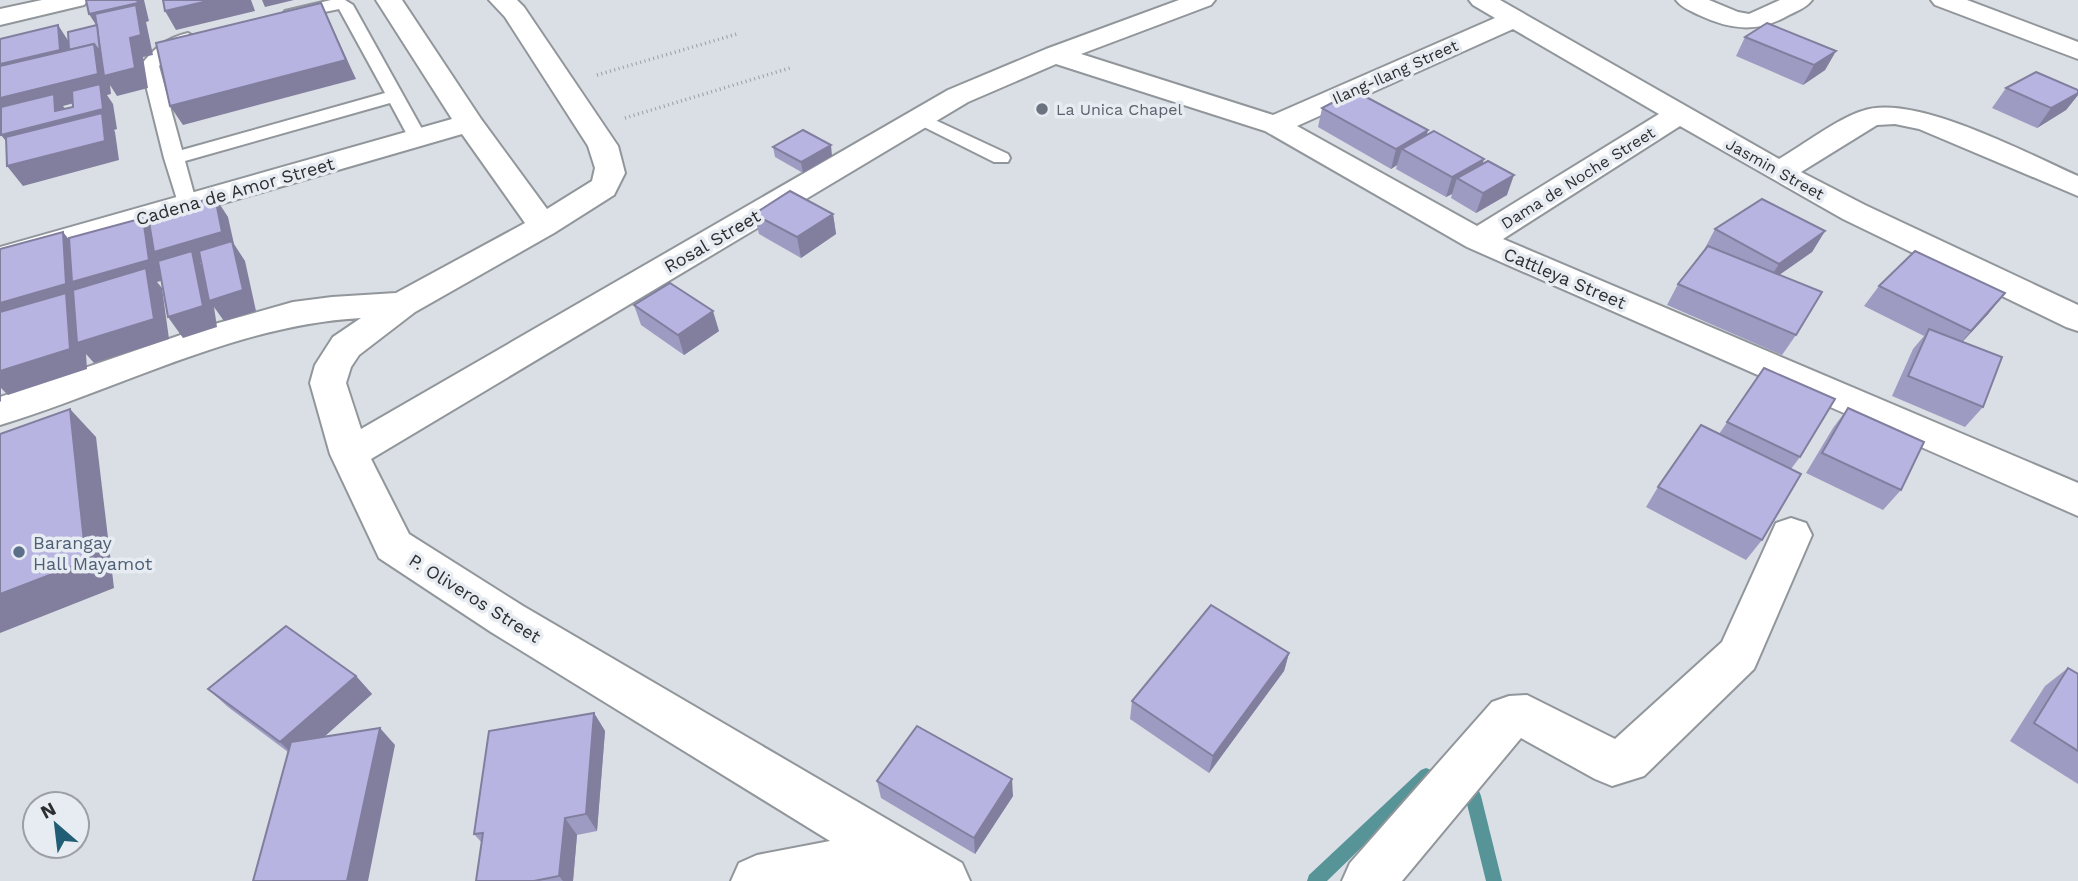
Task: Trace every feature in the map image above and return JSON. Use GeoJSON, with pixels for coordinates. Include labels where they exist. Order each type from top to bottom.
{"type":"FeatureCollection","features":[{"type":"Feature","properties":{"kind":"street"},"geometry":{"type":"LineString","coordinates":[[0,17],[75,0]]}},
{"type":"Feature","properties":{"kind":"street"},"geometry":{"type":"LineString","coordinates":[[389,0],[469,123],[543,226]]}},
{"type":"Feature","properties":{"kind":"street","name":"P. Oliveros Street"},"geometry":{"type":"LineString","coordinates":[[502,0],[515,12],[603,146],[612,170],[611,180],[603,188],[543,226],[403,304],[346,346],[333,365],[328,383],[349,454],[394,546],[518,626],[944,881]]}},
{"type":"Feature","properties":{"kind":"street","name":"Rosal Street"},"geometry":{"type":"LineString","coordinates":[[349,454],[958,96],[1055,55],[1202,0]]}},
{"type":"Feature","properties":{"kind":"street","name":"Jasmin Street"},"geometry":{"type":"LineString","coordinates":[[1482,0],[1779,172],[1854,212],[2078,319]]}},
{"type":"Feature","properties":{"kind":"street"},"geometry":{"type":"LineString","coordinates":[[1689,0],[1732,19],[1747,20],[1758,20],[1799,0]]}},
{"type":"Feature","properties":{"kind":"street"},"geometry":{"type":"LineString","coordinates":[[1944,0],[2078,51]]}},
{"type":"Feature","properties":{"kind":"street","name":"Ilang-Ilang Street"},"geometry":{"type":"LineString","coordinates":[[1275,125],[1516,18]]}},
{"type":"Feature","properties":{"kind":"street","name":"Cattleya Street"},"geometry":{"type":"LineString","coordinates":[[1055,55],[1275,125],[1478,240],[2078,500]]}},
{"type":"Feature","properties":{"kind":"street","name":"Dama de Noche Street"},"geometry":{"type":"LineString","coordinates":[[1478,240],[1678,115]]}},
{"type":"Feature","properties":{"kind":"street"},"geometry":{"type":"LineString","coordinates":[[1779,172],[1870,117],[1895,116],[1930,123],[2078,187]]}},
{"type":"Feature","properties":{"kind":"street","name":"Cadena de Amor Street"},"geometry":{"type":"LineString","coordinates":[[0,258],[469,123]]}},
{"type":"Feature","properties":{"kind":"street"},"geometry":{"type":"LineString","coordinates":[[0,411],[216,336],[293,314],[332,308],[403,304]]}},
{"type":"Feature","properties":{"kind":"street"},"geometry":{"type":"LineString","coordinates":[[1368,881],[1509,717],[1527,716],[1612,764],[1627,760],[1738,656],[1791,535]]}},
{"type":"Feature","properties":{"kind":"street"},"geometry":{"type":"LineString","coordinates":[[757,881],[896,853]]}},
{"type":"Feature","properties":{"kind":"lane"},"geometry":{"type":"LineString","coordinates":[[268,19],[334,4],[345,5],[418,138]]}},
{"type":"Feature","properties":{"kind":"lane"},"geometry":{"type":"LineString","coordinates":[[187,205],[150,65],[164,48],[201,35]]}},
{"type":"Feature","properties":{"kind":"lane"},"geometry":{"type":"LineString","coordinates":[[173,158],[395,96]]}},
{"type":"Feature","properties":{"kind":"lane"},"geometry":{"type":"LineString","coordinates":[[920,118],[1001,158]]}},
{"type":"Feature","properties":{"kind":"path"},"geometry":{"type":"LineString","coordinates":[[562,85],[737,34]]}},
{"type":"Feature","properties":{"kind":"path"},"geometry":{"type":"LineString","coordinates":[[591,128],[790,68]]}},
{"type":"Feature","properties":{"kind":"building"},"geometry":{"type":"Polygon","coordinates":[[[86,0],[137,0],[138,3],[89,14],[86,0]]]}},
{"type":"Feature","properties":{"kind":"building"},"geometry":{"type":"Polygon","coordinates":[[[163,0],[212,0],[165,11],[163,0]]]}},
{"type":"Feature","properties":{"kind":"building"},"geometry":{"type":"Polygon","coordinates":[[[321,3],[346,60],[170,106],[156,43],[321,3]]]}},
{"type":"Feature","properties":{"kind":"building"},"geometry":{"type":"Polygon","coordinates":[[[136,5],[141,35],[130,38],[135,68],[104,76],[95,14],[136,5]]]}},
{"type":"Feature","properties":{"kind":"building"},"geometry":{"type":"Polygon","coordinates":[[[1767,23],[1836,51],[1814,65],[1745,37],[1767,23]]]}},
{"type":"Feature","properties":{"kind":"building"},"geometry":{"type":"Polygon","coordinates":[[[58,25],[60,50],[0,64],[0,39],[58,25]]]}},
{"type":"Feature","properties":{"kind":"building"},"geometry":{"type":"Polygon","coordinates":[[[97,25],[100,52],[94,44],[69,50],[68,32],[97,25]]]}},
{"type":"Feature","properties":{"kind":"building"},"geometry":{"type":"Polygon","coordinates":[[[94,44],[98,74],[0,98],[0,66],[94,44]]]}},
{"type":"Feature","properties":{"kind":"building"},"geometry":{"type":"Polygon","coordinates":[[[2036,72],[2078,90],[2078,93],[2051,108],[2006,88],[2036,72]]]}},
{"type":"Feature","properties":{"kind":"building"},"geometry":{"type":"Polygon","coordinates":[[[100,84],[103,109],[1,135],[1,107],[54,94],[55,111],[73,107],[72,91],[100,84]]]}},
{"type":"Feature","properties":{"kind":"building"},"geometry":{"type":"Polygon","coordinates":[[[1355,91],[1428,130],[1396,149],[1322,108],[1355,91]]]}},
{"type":"Feature","properties":{"kind":"building"},"geometry":{"type":"Polygon","coordinates":[[[102,113],[105,141],[7,166],[6,137],[102,113]]]}},
{"type":"Feature","properties":{"kind":"building"},"geometry":{"type":"Polygon","coordinates":[[[803,130],[831,145],[801,162],[773,147],[803,130]]]}},
{"type":"Feature","properties":{"kind":"building"},"geometry":{"type":"Polygon","coordinates":[[[1434,131],[1484,159],[1452,177],[1402,149],[1434,131]]]}},
{"type":"Feature","properties":{"kind":"building"},"geometry":{"type":"Polygon","coordinates":[[[1488,161],[1514,175],[1483,193],[1457,178],[1488,161]]]}},
{"type":"Feature","properties":{"kind":"building"},"geometry":{"type":"Polygon","coordinates":[[[790,191],[833,214],[797,237],[754,214],[790,191]]]}},
{"type":"Feature","properties":{"kind":"building"},"geometry":{"type":"Polygon","coordinates":[[[215,197],[222,232],[154,252],[148,216],[215,197]]]}},
{"type":"Feature","properties":{"kind":"building"},"geometry":{"type":"Polygon","coordinates":[[[1762,199],[1825,231],[1779,264],[1715,229],[1762,199]]]}},
{"type":"Feature","properties":{"kind":"building"},"geometry":{"type":"Polygon","coordinates":[[[143,218],[149,260],[72,282],[69,238],[143,218]]]}},
{"type":"Feature","properties":{"kind":"building"},"geometry":{"type":"Polygon","coordinates":[[[63,232],[66,284],[0,303],[0,249],[63,232]]]}},
{"type":"Feature","properties":{"kind":"building"},"geometry":{"type":"Polygon","coordinates":[[[232,241],[243,290],[209,301],[199,251],[232,241]]]}},
{"type":"Feature","properties":{"kind":"building"},"geometry":{"type":"Polygon","coordinates":[[[1708,246],[1822,292],[1796,335],[1678,284],[1708,246]]]}},
{"type":"Feature","properties":{"kind":"building"},"geometry":{"type":"Polygon","coordinates":[[[192,251],[203,306],[168,317],[158,261],[192,251]]]}},
{"type":"Feature","properties":{"kind":"building"},"geometry":{"type":"Polygon","coordinates":[[[1915,251],[2005,293],[1971,331],[1879,286],[1915,251]]]}},
{"type":"Feature","properties":{"kind":"building"},"geometry":{"type":"Polygon","coordinates":[[[146,268],[154,319],[77,343],[73,290],[146,268]]]}},
{"type":"Feature","properties":{"kind":"building"},"geometry":{"type":"Polygon","coordinates":[[[670,283],[713,311],[678,335],[634,305],[670,283]]]}},
{"type":"Feature","properties":{"kind":"building"},"geometry":{"type":"Polygon","coordinates":[[[66,293],[70,349],[0,371],[0,312],[66,293]]]}},
{"type":"Feature","properties":{"kind":"building"},"geometry":{"type":"Polygon","coordinates":[[[1929,329],[2002,357],[1983,407],[1908,376],[1929,329]]]}},
{"type":"Feature","properties":{"kind":"building"},"geometry":{"type":"Polygon","coordinates":[[[1764,368],[1835,399],[1800,457],[1727,422],[1764,368]]]}},
{"type":"Feature","properties":{"kind":"building"},"geometry":{"type":"Polygon","coordinates":[[[1848,408],[1924,442],[1901,490],[1822,453],[1848,408]]]}},
{"type":"Feature","properties":{"kind":"building"},"geometry":{"type":"Polygon","coordinates":[[[70,409],[86,561],[0,594],[0,434],[70,409]]]}},
{"type":"Feature","properties":{"kind":"building"},"geometry":{"type":"Polygon","coordinates":[[[1701,425],[1801,474],[1762,540],[1658,487],[1701,425]]]}},
{"type":"Feature","properties":{"kind":"building"},"geometry":{"type":"Polygon","coordinates":[[[1211,605],[1289,653],[1213,756],[1132,701],[1211,605]]]}},
{"type":"Feature","properties":{"kind":"building"},"geometry":{"type":"Polygon","coordinates":[[[286,626],[356,676],[280,742],[208,689],[286,626]]]}},
{"type":"Feature","properties":{"kind":"building"},"geometry":{"type":"Polygon","coordinates":[[[2068,668],[2078,674],[2078,751],[2034,723],[2068,668]]]}},
{"type":"Feature","properties":{"kind":"building"},"geometry":{"type":"Polygon","coordinates":[[[594,713],[586,814],[565,818],[559,876],[534,881],[476,881],[483,833],[474,834],[489,731],[594,713]]]}},
{"type":"Feature","properties":{"kind":"building"},"geometry":{"type":"Polygon","coordinates":[[[917,726],[1012,779],[974,838],[877,781],[917,726]]]}},
{"type":"Feature","properties":{"kind":"building"},"geometry":{"type":"Polygon","coordinates":[[[380,728],[347,881],[253,881],[291,742],[380,728]]]}},
{"type":"Feature","properties":{"kind":"waterway"},"geometry":{"type":"LineString","coordinates":[[1315,881],[1426,775]]}},
{"type":"Feature","properties":{"kind":"waterway"},"geometry":{"type":"LineString","coordinates":[[1473,796],[1494,881]]}},
{"type":"Feature","properties":{"kind":"place","name":"La Unica Chapel"},"geometry":{"type":"Point","coordinates":[1042,109]}},
{"type":"Feature","properties":{"kind":"place","name":"Barangay Hall Mayamot"},"geometry":{"type":"Point","coordinates":[19,552]}}]}
